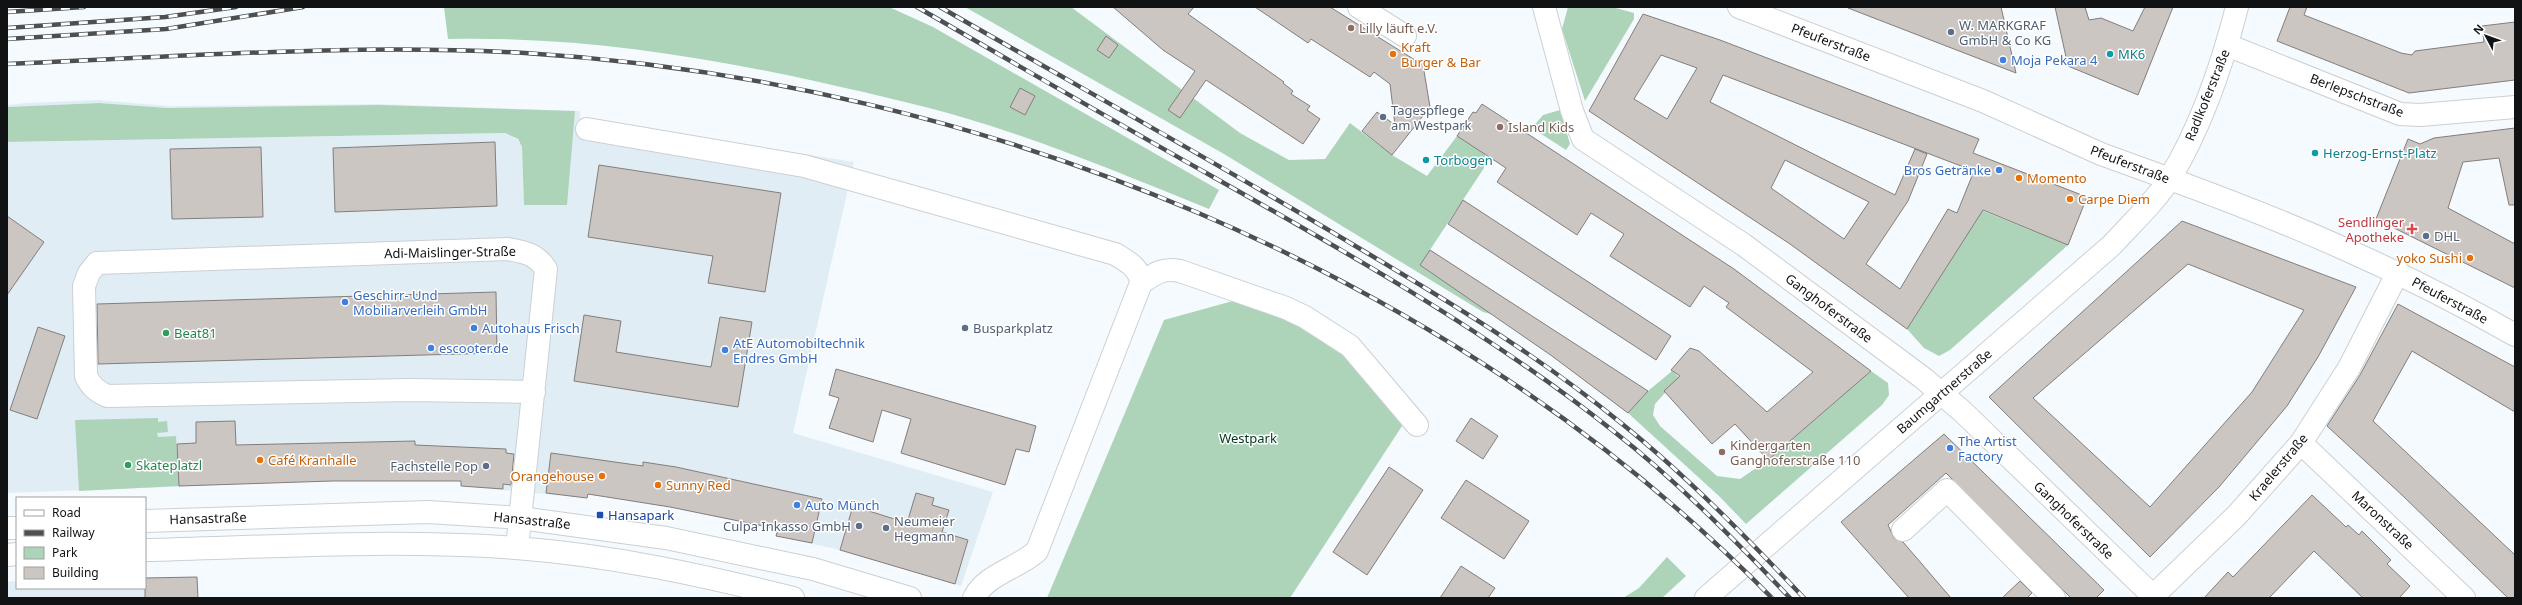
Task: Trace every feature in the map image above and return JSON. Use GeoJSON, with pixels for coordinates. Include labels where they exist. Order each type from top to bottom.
{"type":"FeatureCollection","features":[{"type":"Feature","properties":{"kind":"main road"},"geometry":{"type":"LineString","coordinates":[[1359,7],[1405,36]]}},
{"type":"Feature","properties":{"kind":"main road","name":"Ganghoferstraße"},"geometry":{"type":"LineString","coordinates":[[1544,7],[1568,99],[1578,132],[1583,139],[1744,245],[1942,394],[2153,597]]}},
{"type":"Feature","properties":{"kind":"main road","name":"Pfeuferstraße"},"geometry":{"type":"LineString","coordinates":[[1739,7],[1788,16],[2101,154],[2170,179],[2345,248],[2398,272],[2515,335]]}},
{"type":"Feature","properties":{"kind":"main road","name":"Radlkoferstraße"},"geometry":{"type":"LineString","coordinates":[[2170,179],[2202,116],[2227,45],[2237,7]]}},
{"type":"Feature","properties":{"kind":"main road","name":"Berlepschstraße"},"geometry":{"type":"LineString","coordinates":[[2227,45],[2400,114],[2420,115],[2515,107]]}},
{"type":"Feature","properties":{"kind":"main road"},"geometry":{"type":"LineString","coordinates":[[587,128],[804,166],[1115,254],[1128,261],[1140,274],[1141,283],[1037,551],[1025,562],[988,581],[978,590],[974,598]]}},
{"type":"Feature","properties":{"kind":"main road","name":"Baumgartnerstraße"},"geometry":{"type":"LineString","coordinates":[[1708,597],[2112,244],[2170,179]]}},
{"type":"Feature","properties":{"kind":"main road","name":"Adi-Maislinger-Straße"},"geometry":{"type":"LineString","coordinates":[[517,548],[521,518],[534,392],[546,269],[538,257],[525,252],[508,249],[97,263],[89,273],[84,286],[85,366],[90,384],[98,392],[107,396],[409,390],[534,392]]}},
{"type":"Feature","properties":{"kind":"main road"},"geometry":{"type":"LineString","coordinates":[[1141,283],[1157,272],[1168,268],[1180,270],[1305,317],[1350,346],[1417,425]]}},
{"type":"Feature","properties":{"kind":"main road","name":"Kraelerstraße"},"geometry":{"type":"LineString","coordinates":[[2153,597],[2237,515],[2301,443],[2349,368],[2398,272]]}},
{"type":"Feature","properties":{"kind":"main road","name":"Maronstraße"},"geometry":{"type":"LineString","coordinates":[[2301,443],[2464,598]]}},
{"type":"Feature","properties":{"kind":"main road"},"geometry":{"type":"LineString","coordinates":[[1903,530],[1947,490],[2054,598]]}},
{"type":"Feature","properties":{"kind":"main road","name":"Hansastraße"},"geometry":{"type":"LineString","coordinates":[[146,521],[428,512],[521,518],[666,538],[813,569],[910,598]]}},
{"type":"Feature","properties":{"kind":"main road"},"geometry":{"type":"LineString","coordinates":[[146,550],[377,544],[517,548],[609,559],[674,571],[793,598]]}},
{"type":"Feature","properties":{"kind":"shaded area"},"geometry":{"type":"Polygon","coordinates":[[[97,100],[169,106],[379,104],[580,111],[580,118],[854,162],[793,433],[993,492],[961,586],[840,550],[776,536],[778,529],[670,507],[588,494],[587,498],[461,486],[461,481],[332,481],[7,493],[7,142],[505,133],[518,140],[522,147],[524,205],[575,112],[168,108],[99,103],[7,107],[7,105],[26,103],[97,100]]]}},
{"type":"Feature","properties":{"kind":"shaded area"},"geometry":{"type":"Polygon","coordinates":[[[197,577],[198,598],[7,598],[7,582],[16,581],[16,589],[146,589],[146,578],[197,577]]]}},
{"type":"Feature","properties":{"kind":"green space"},"geometry":{"type":"Polygon","coordinates":[[[444,7],[889,7],[933,27],[1219,190],[1209,209],[1074,155],[991,126],[906,102],[773,72],[727,63],[635,49],[588,44],[495,39],[448,39],[444,7]]]}},
{"type":"Feature","properties":{"kind":"green space"},"geometry":{"type":"Polygon","coordinates":[[[965,7],[1071,7],[1240,133],[1289,160],[1325,159],[1350,123],[1392,155],[1427,176],[1457,136],[1485,154],[1484,168],[1420,265],[1491,314],[1483,312],[1224,154],[965,7]]]}},
{"type":"Feature","properties":{"kind":"green space"},"geometry":{"type":"Polygon","coordinates":[[[1568,7],[1612,7],[1634,13],[1634,19],[1585,101],[1562,29],[1568,7]]]}},
{"type":"Feature","properties":{"kind":"green space"},"geometry":{"type":"Polygon","coordinates":[[[99,103],[168,108],[379,105],[575,111],[567,205],[524,205],[522,147],[518,139],[505,133],[7,142],[7,107],[99,103]]]}},
{"type":"Feature","properties":{"kind":"green space"},"geometry":{"type":"Polygon","coordinates":[[[1560,110],[1570,144],[1566,150],[1532,128],[1543,115],[1560,110]]]}},
{"type":"Feature","properties":{"kind":"green space"},"geometry":{"type":"Polygon","coordinates":[[[1978,209],[2068,245],[1950,350],[1939,356],[1924,348],[1907,329],[1975,222],[1978,209]]]}},
{"type":"Feature","properties":{"kind":"green space","name":"Westpark"},"geometry":{"type":"Polygon","coordinates":[[[1240,299],[1325,338],[1349,357],[1384,392],[1402,426],[1290,598],[1047,598],[1164,320],[1240,299]]]}},
{"type":"Feature","properties":{"kind":"green space"},"geometry":{"type":"Polygon","coordinates":[[[1672,371],[1679,377],[1655,404],[1653,415],[1660,426],[1717,476],[1740,479],[1768,460],[1871,371],[1888,383],[1889,395],[1882,405],[1746,524],[1720,497],[1628,413],[1648,391],[1672,371]]]}},
{"type":"Feature","properties":{"kind":"green space","name":"Skateplatzl"},"geometry":{"type":"Polygon","coordinates":[[[158,418],[158,422],[167,421],[168,432],[157,433],[158,437],[176,436],[179,486],[79,491],[75,420],[158,418]]]}},
{"type":"Feature","properties":{"kind":"green space"},"geometry":{"type":"Polygon","coordinates":[[[1667,557],[1686,576],[1662,598],[1623,598],[1639,588],[1667,557]]]}},
{"type":"Feature","properties":{"kind":"building"},"geometry":{"type":"Polygon","coordinates":[[[1113,7],[1194,7],[1188,14],[1284,82],[1283,83],[1293,91],[1291,94],[1310,106],[1307,110],[1320,119],[1303,144],[1206,80],[1180,118],[1168,110],[1195,71],[1163,50],[1113,7]]]}},
{"type":"Feature","properties":{"kind":"building"},"geometry":{"type":"Polygon","coordinates":[[[1255,7],[1330,7],[1423,65],[1430,107],[1392,155],[1362,131],[1377,112],[1395,125],[1390,84],[1374,72],[1370,77],[1311,39],[1308,43],[1255,7]]]}},
{"type":"Feature","properties":{"kind":"building"},"geometry":{"type":"Polygon","coordinates":[[[2001,7],[2016,73],[1848,8],[2001,7]]]}},
{"type":"Feature","properties":{"kind":"building","name":"MK6"},"geometry":{"type":"Polygon","coordinates":[[[2055,7],[2085,7],[2089,20],[2101,18],[2133,31],[2145,7],[2173,7],[2138,95],[2068,66],[2055,7]]]}},
{"type":"Feature","properties":{"kind":"building"},"geometry":{"type":"Polygon","coordinates":[[[2290,7],[2307,7],[2304,15],[2401,53],[2412,55],[2415,51],[2484,42],[2482,26],[2515,22],[2515,80],[2409,93],[2277,41],[2290,7]]]}},
{"type":"Feature","properties":{"kind":"building"},"geometry":{"type":"Polygon","coordinates":[[[1643,14],[1720,40],[1979,139],[1973,153],[2087,197],[2068,245],[1983,210],[1907,329],[1790,244],[1589,111],[1643,14]],[[1661,55],[1634,99],[1667,119],[1697,68],[1661,55]],[[1723,75],[1710,102],[1895,195],[1915,149],[1927,154],[1908,201],[1866,264],[1900,289],[1948,209],[1957,213],[1974,171],[1723,75]],[[1785,160],[1771,188],[1844,239],[1869,202],[1785,160]]]}},
{"type":"Feature","properties":{"kind":"building"},"geometry":{"type":"Polygon","coordinates":[[[1106,36],[1118,45],[1109,58],[1097,50],[1106,36]]]}},
{"type":"Feature","properties":{"kind":"building"},"geometry":{"type":"Polygon","coordinates":[[[1020,88],[1035,96],[1025,115],[1010,107],[1020,88]]]}},
{"type":"Feature","properties":{"kind":"building"},"geometry":{"type":"Polygon","coordinates":[[[1482,104],[1734,269],[1871,371],[1768,460],[1735,424],[1712,444],[1664,391],[1680,376],[1671,370],[1690,348],[1699,351],[1767,412],[1813,372],[1726,307],[1729,303],[1704,286],[1690,307],[1610,256],[1624,234],[1591,213],[1577,235],[1497,182],[1506,168],[1457,136],[1473,112],[1476,113],[1482,104]]]}},
{"type":"Feature","properties":{"kind":"building"},"geometry":{"type":"Polygon","coordinates":[[[2515,128],[2515,205],[2509,205],[2499,158],[2463,162],[2448,208],[2515,244],[2515,288],[2376,219],[2408,139],[2420,144],[2434,138],[2515,128]]]}},
{"type":"Feature","properties":{"kind":"building"},"geometry":{"type":"Polygon","coordinates":[[[495,142],[497,206],[335,212],[333,148],[495,142]]]}},
{"type":"Feature","properties":{"kind":"building"},"geometry":{"type":"Polygon","coordinates":[[[261,147],[263,217],[172,219],[170,149],[261,147]]]}},
{"type":"Feature","properties":{"kind":"building"},"geometry":{"type":"Polygon","coordinates":[[[599,165],[781,193],[765,292],[708,283],[713,256],[588,237],[599,165]]]}},
{"type":"Feature","properties":{"kind":"building"},"geometry":{"type":"Polygon","coordinates":[[[1463,200],[1671,336],[1656,360],[1448,224],[1463,200]]]}},
{"type":"Feature","properties":{"kind":"building"},"geometry":{"type":"Polygon","coordinates":[[[7,216],[44,242],[7,295],[7,216]]]}},
{"type":"Feature","properties":{"kind":"building"},"geometry":{"type":"Polygon","coordinates":[[[2182,221],[2356,287],[2318,357],[2287,406],[2219,487],[2150,557],[1989,397],[2182,221]],[[2188,264],[2033,398],[2150,507],[2252,392],[2304,310],[2188,264]]]}},
{"type":"Feature","properties":{"kind":"building"},"geometry":{"type":"Polygon","coordinates":[[[1430,250],[1648,391],[1628,413],[1552,356],[1420,265],[1430,250]]]}},
{"type":"Feature","properties":{"kind":"building"},"geometry":{"type":"Polygon","coordinates":[[[496,292],[497,353],[98,364],[97,304],[496,292]]]}},
{"type":"Feature","properties":{"kind":"building"},"geometry":{"type":"Polygon","coordinates":[[[2398,304],[2515,367],[2515,412],[2412,351],[2373,421],[2515,555],[2515,598],[2508,598],[2403,496],[2327,426],[2360,375],[2398,304]]]}},
{"type":"Feature","properties":{"kind":"building"},"geometry":{"type":"Polygon","coordinates":[[[584,315],[621,321],[616,352],[711,367],[720,317],[752,322],[738,407],[574,381],[584,315]]]}},
{"type":"Feature","properties":{"kind":"building"},"geometry":{"type":"Polygon","coordinates":[[[38,327],[65,336],[37,419],[10,410],[38,327]]]}},
{"type":"Feature","properties":{"kind":"building"},"geometry":{"type":"Polygon","coordinates":[[[836,369],[1036,426],[1029,452],[1016,449],[1005,485],[901,453],[911,419],[882,410],[873,442],[829,428],[839,398],[829,395],[836,369]]]}},
{"type":"Feature","properties":{"kind":"building"},"geometry":{"type":"Polygon","coordinates":[[[1471,418],[1498,436],[1483,459],[1456,441],[1471,418]]]}},
{"type":"Feature","properties":{"kind":"building"},"geometry":{"type":"Polygon","coordinates":[[[235,421],[236,445],[415,441],[415,445],[506,449],[506,453],[514,454],[511,485],[503,484],[503,489],[461,486],[461,481],[332,481],[179,486],[177,444],[196,443],[196,422],[235,421]]]}},
{"type":"Feature","properties":{"kind":"building"},"geometry":{"type":"Polygon","coordinates":[[[1944,434],[2104,590],[2096,598],[2071,598],[1946,473],[1888,525],[1894,538],[1903,542],[1951,598],[1909,598],[1841,522],[1944,434]]]}},
{"type":"Feature","properties":{"kind":"building"},"geometry":{"type":"Polygon","coordinates":[[[551,453],[643,466],[643,462],[676,467],[822,499],[812,543],[776,536],[778,529],[670,507],[588,494],[587,498],[546,493],[551,453]]]}},
{"type":"Feature","properties":{"kind":"building"},"geometry":{"type":"Polygon","coordinates":[[[1389,467],[1423,490],[1367,575],[1333,552],[1389,467]]]}},
{"type":"Feature","properties":{"kind":"building"},"geometry":{"type":"Polygon","coordinates":[[[1466,480],[1529,521],[1504,559],[1441,518],[1466,480]]]}},
{"type":"Feature","properties":{"kind":"building","name":"Neumeier Heg‍mann"},"geometry":{"type":"Polygon","coordinates":[[[916,493],[934,498],[932,505],[949,510],[942,532],[968,540],[955,584],[840,550],[853,506],[907,523],[916,493]]]}},
{"type":"Feature","properties":{"kind":"building"},"geometry":{"type":"Polygon","coordinates":[[[2312,495],[2346,527],[2348,525],[2359,535],[2362,531],[2391,560],[2387,564],[2410,586],[2399,598],[2363,598],[2314,551],[2269,598],[2204,598],[2228,572],[2233,577],[2312,495]]]}},
{"type":"Feature","properties":{"kind":"building"},"geometry":{"type":"Polygon","coordinates":[[[1461,566],[1495,588],[1488,598],[1440,598],[1461,566]]]}},
{"type":"Feature","properties":{"kind":"building"},"geometry":{"type":"Polygon","coordinates":[[[197,577],[198,598],[145,598],[146,578],[197,577]]]}},
{"type":"Feature","properties":{"kind":"building"},"geometry":{"type":"Polygon","coordinates":[[[2020,581],[2032,593],[2027,598],[2002,598],[2020,581]]]}},
{"type":"Feature","properties":{"kind":"railway"},"geometry":{"type":"LineString","coordinates":[[7,12],[84,7]]}},
{"type":"Feature","properties":{"kind":"railway"},"geometry":{"type":"LineString","coordinates":[[7,28],[165,17],[236,7]]}},
{"type":"Feature","properties":{"kind":"railway"},"geometry":{"type":"LineString","coordinates":[[7,39],[166,29],[303,7]]}},
{"type":"Feature","properties":{"kind":"railway"},"geometry":{"type":"LineString","coordinates":[[917,7],[1364,263],[1466,326],[1516,359],[1612,430],[1659,469],[1726,532],[1790,598]]}},
{"type":"Feature","properties":{"kind":"railway"},"geometry":{"type":"LineString","coordinates":[[940,7],[1305,216],[1425,288],[1525,352],[1590,398],[1669,464],[1738,530],[1804,598]]}},
{"type":"Feature","properties":{"kind":"railway"},"geometry":{"type":"LineString","coordinates":[[7,64],[330,50],[460,50],[525,53],[696,71],[866,104],[1034,151],[1198,213],[1356,289],[1506,378],[1645,482],[1772,598]]}},
{"type":"Feature","properties":{"kind":"place","name":"Lilly läuft e.V."},"geometry":{"type":"Point","coordinates":[1351,28]}},
{"type":"Feature","properties":{"kind":"place","name":"W. MARKGRAF GmbH & Co KG"},"geometry":{"type":"Point","coordinates":[1951,32]}},
{"type":"Feature","properties":{"kind":"place","name":"Kraft Burger & Bar"},"geometry":{"type":"Point","coordinates":[1393,54]}},
{"type":"Feature","properties":{"kind":"place","name":"MK6"},"geometry":{"type":"Point","coordinates":[2110,54]}},
{"type":"Feature","properties":{"kind":"place","name":"Moja Pekara 4"},"geometry":{"type":"Point","coordinates":[2003,60]}},
{"type":"Feature","properties":{"kind":"place","name":"Tagespflege am Westpark"},"geometry":{"type":"Point","coordinates":[1383,117]}},
{"type":"Feature","properties":{"kind":"place","name":"Island Kids"},"geometry":{"type":"Point","coordinates":[1500,127]}},
{"type":"Feature","properties":{"kind":"place","name":"Herzog-Ernst-Platz"},"geometry":{"type":"Point","coordinates":[2315,153]}},
{"type":"Feature","properties":{"kind":"place","name":"Torbogen"},"geometry":{"type":"Point","coordinates":[1426,160]}},
{"type":"Feature","properties":{"kind":"place","name":"Bros Getränke"},"geometry":{"type":"Point","coordinates":[1999,170]}},
{"type":"Feature","properties":{"kind":"place","name":"Momento"},"geometry":{"type":"Point","coordinates":[2019,178]}},
{"type":"Feature","properties":{"kind":"place","name":"Carpe Diem"},"geometry":{"type":"Point","coordinates":[2070,199]}},
{"type":"Feature","properties":{"kind":"place","name":"Sendlinger Apotheke"},"geometry":{"type":"Point","coordinates":[2412,229]}},
{"type":"Feature","properties":{"kind":"place","name":"DHL"},"geometry":{"type":"Point","coordinates":[2426,236]}},
{"type":"Feature","properties":{"kind":"place","name":"yoko Sushi"},"geometry":{"type":"Point","coordinates":[2470,258]}},
{"type":"Feature","properties":{"kind":"place","name":"Geschirr- Und Mobiliarverleih GmbH"},"geometry":{"type":"Point","coordinates":[345,302]}},
{"type":"Feature","properties":{"kind":"place","name":"Autohaus Frisch"},"geometry":{"type":"Point","coordinates":[474,328]}},
{"type":"Feature","properties":{"kind":"place","name":"Busparkplatz"},"geometry":{"type":"Point","coordinates":[965,328]}},
{"type":"Feature","properties":{"kind":"place","name":"Beat81"},"geometry":{"type":"Point","coordinates":[166,333]}},
{"type":"Feature","properties":{"kind":"place","name":"escooter.de"},"geometry":{"type":"Point","coordinates":[431,348]}},
{"type":"Feature","properties":{"kind":"place","name":"AtE Automobiltechnik Endres GmbH"},"geometry":{"type":"Point","coordinates":[725,350]}},
{"type":"Feature","properties":{"kind":"place","name":"The Artist Factory"},"geometry":{"type":"Point","coordinates":[1950,448]}},
{"type":"Feature","properties":{"kind":"place","name":"Kindergarten Ganghoferstraße 110"},"geometry":{"type":"Point","coordinates":[1722,452]}},
{"type":"Feature","properties":{"kind":"place","name":"Café Kranhalle"},"geometry":{"type":"Point","coordinates":[260,460]}},
{"type":"Feature","properties":{"kind":"place","name":"Skateplatzl"},"geometry":{"type":"Point","coordinates":[128,465]}},
{"type":"Feature","properties":{"kind":"place","name":"Fachstelle Pop"},"geometry":{"type":"Point","coordinates":[486,466]}},
{"type":"Feature","properties":{"kind":"place","name":"Orangehouse"},"geometry":{"type":"Point","coordinates":[602,476]}},
{"type":"Feature","properties":{"kind":"place","name":"Sunny Red"},"geometry":{"type":"Point","coordinates":[658,485]}},
{"type":"Feature","properties":{"kind":"place","name":"Auto Münch"},"geometry":{"type":"Point","coordinates":[797,505]}},
{"type":"Feature","properties":{"kind":"place","name":"Hansapark"},"geometry":{"type":"Point","coordinates":[600,515]}},
{"type":"Feature","properties":{"kind":"place","name":"Culpa Inkasso GmbH"},"geometry":{"type":"Point","coordinates":[859,526]}},
{"type":"Feature","properties":{"kind":"place","name":"Neumeier Heg‍mann"},"geometry":{"type":"Point","coordinates":[886,528]}}]}
